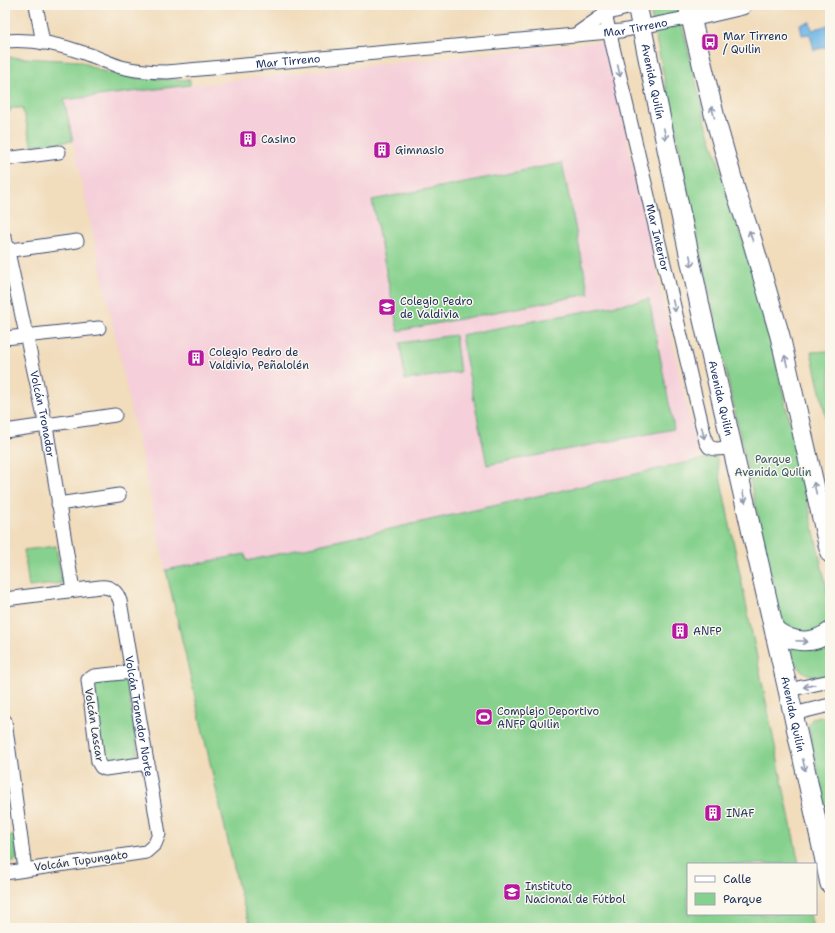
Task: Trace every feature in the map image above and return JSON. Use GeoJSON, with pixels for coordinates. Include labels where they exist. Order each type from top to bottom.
{"type":"FeatureCollection","features":[{"type":"Feature","properties":{"kind":"main road","name":"Avenida Quilín"},"geometry":{"type":"LineString","coordinates":[[637,5],[701,311],[775,630],[830,884]]}},
{"type":"Feature","properties":{"kind":"main road","name":"Mar Tirreno"},"geometry":{"type":"LineString","coordinates":[[690,11],[742,5]]}},
{"type":"Feature","properties":{"kind":"main road"},"geometry":{"type":"LineString","coordinates":[[690,11],[716,124],[780,336],[830,553]]}},
{"type":"Feature","properties":{"kind":"main road"},"geometry":{"type":"LineString","coordinates":[[775,630],[787,638],[802,641],[816,640],[830,632]]}},
{"type":"Feature","properties":{"kind":"street"},"geometry":{"type":"LineString","coordinates":[[36,5],[43,43]]}},
{"type":"Feature","properties":{"kind":"street","name":"Mar Tirreno"},"geometry":{"type":"LineString","coordinates":[[575,35],[604,10],[637,5]]}},
{"type":"Feature","properties":{"kind":"street","name":"Mar Interior"},"geometry":{"type":"LineString","coordinates":[[604,10],[706,442],[709,447],[716,450],[732,448]]}},
{"type":"Feature","properties":{"kind":"street","name":"Mar Tirreno"},"geometry":{"type":"LineString","coordinates":[[5,41],[23,40],[43,43],[82,52],[123,67],[142,71],[167,72],[610,33],[642,27],[690,11]]}},
{"type":"Feature","properties":{"kind":"street"},"geometry":{"type":"LineString","coordinates":[[5,159],[59,152]]}},
{"type":"Feature","properties":{"kind":"street","name":"Volcán Tronador"},"geometry":{"type":"LineString","coordinates":[[5,238],[6,251],[46,426],[58,504],[69,558],[73,590]]}},
{"type":"Feature","properties":{"kind":"street"},"geometry":{"type":"LineString","coordinates":[[6,251],[78,241]]}},
{"type":"Feature","properties":{"kind":"street"},"geometry":{"type":"LineString","coordinates":[[5,338],[99,328]]}},
{"type":"Feature","properties":{"kind":"street"},"geometry":{"type":"LineString","coordinates":[[5,431],[115,415]]}},
{"type":"Feature","properties":{"kind":"street"},"geometry":{"type":"LineString","coordinates":[[58,504],[119,495]]}},
{"type":"Feature","properties":{"kind":"street","name":"Volcán Tronador Norte"},"geometry":{"type":"LineString","coordinates":[[73,590],[105,587],[113,590],[119,597],[159,834],[155,844]]}},
{"type":"Feature","properties":{"kind":"street"},"geometry":{"type":"LineString","coordinates":[[5,599],[73,590]]}},
{"type":"Feature","properties":{"kind":"street","name":"Volcán Lascar"},"geometry":{"type":"LineString","coordinates":[[132,672],[94,676],[88,680],[98,762],[101,767],[105,769],[148,763]]}},
{"type":"Feature","properties":{"kind":"street"},"geometry":{"type":"LineString","coordinates":[[788,690],[830,681]]}},
{"type":"Feature","properties":{"kind":"street"},"geometry":{"type":"LineString","coordinates":[[793,714],[830,705]]}},
{"type":"Feature","properties":{"kind":"street"},"geometry":{"type":"LineString","coordinates":[[5,721],[26,869]]}},
{"type":"Feature","properties":{"kind":"street","name":"Volcán Tupungato"},"geometry":{"type":"LineString","coordinates":[[5,873],[142,852],[150,850],[155,844]]}},
{"type":"Feature","properties":{"kind":"shaded area","name":"Colegio Pedro de Valdivia"},"geometry":{"type":"Polygon","coordinates":[[[596,42],[607,45],[647,231],[699,460],[247,562],[245,554],[166,570],[64,100],[323,70],[596,42]]]}},
{"type":"Feature","properties":{"kind":"green space","name":"Parque Avenida Quilin"},"geometry":{"type":"Polygon","coordinates":[[[649,5],[677,5],[706,123],[751,265],[770,336],[830,603],[830,675],[814,676],[801,670],[794,661],[783,630],[649,5]]]}},
{"type":"Feature","properties":{"kind":"green space"},"geometry":{"type":"Polygon","coordinates":[[[5,57],[79,61],[102,71],[136,78],[190,80],[190,85],[64,100],[73,141],[32,145],[22,108],[11,108],[10,112],[5,112],[5,57]]]}},
{"type":"Feature","properties":{"kind":"green space"},"geometry":{"type":"Polygon","coordinates":[[[562,163],[589,294],[398,331],[372,200],[562,163]]]}},
{"type":"Feature","properties":{"kind":"green space"},"geometry":{"type":"Polygon","coordinates":[[[649,299],[674,429],[487,465],[461,335],[649,299]]]}},
{"type":"Feature","properties":{"kind":"green space"},"geometry":{"type":"Polygon","coordinates":[[[455,335],[460,372],[405,380],[400,343],[455,335]]]}},
{"type":"Feature","properties":{"kind":"green space"},"geometry":{"type":"Polygon","coordinates":[[[830,351],[830,435],[811,352],[830,351]]]}},
{"type":"Feature","properties":{"kind":"green space","name":"Complejo Deportivo ANFP Quilin"},"geometry":{"type":"Polygon","coordinates":[[[716,456],[799,863],[687,863],[687,915],[810,915],[813,928],[251,928],[240,894],[166,570],[245,554],[247,561],[716,456]]]}},
{"type":"Feature","properties":{"kind":"green space"},"geometry":{"type":"Polygon","coordinates":[[[56,546],[62,583],[29,587],[24,550],[56,546]]]}},
{"type":"Feature","properties":{"kind":"green space"},"geometry":{"type":"Polygon","coordinates":[[[126,676],[139,760],[104,764],[91,682],[126,676]]]}},
{"type":"Feature","properties":{"kind":"green space"},"geometry":{"type":"Polygon","coordinates":[[[830,715],[830,831],[808,725],[812,719],[830,715]]]}},
{"type":"Feature","properties":{"kind":"green space"},"geometry":{"type":"Polygon","coordinates":[[[15,835],[17,858],[14,862],[5,865],[5,837],[15,835]]]}},
{"type":"Feature","properties":{"kind":"water"},"geometry":{"type":"Polygon","coordinates":[[[810,22],[812,30],[828,25],[830,31],[830,56],[827,47],[814,50],[810,34],[802,35],[800,24],[810,22]]]}},
{"type":"Feature","properties":{"kind":"place","name":"Mar Tirreno / Quilin"},"geometry":{"type":"Point","coordinates":[710,42]}},
{"type":"Feature","properties":{"kind":"place","name":"Casino"},"geometry":{"type":"Point","coordinates":[248,139]}},
{"type":"Feature","properties":{"kind":"place","name":"Gimnasio"},"geometry":{"type":"Point","coordinates":[382,150]}},
{"type":"Feature","properties":{"kind":"place","name":"Colegio Pedro de Valdivia"},"geometry":{"type":"Point","coordinates":[387,307]}},
{"type":"Feature","properties":{"kind":"place","name":"Colegio Pedro de Valdivia, Peñalolén"},"geometry":{"type":"Point","coordinates":[196,358]}},
{"type":"Feature","properties":{"kind":"place","name":"ANFP"},"geometry":{"type":"Point","coordinates":[680,631]}},
{"type":"Feature","properties":{"kind":"place","name":"Complejo Deportivo ANFP Quilin"},"geometry":{"type":"Point","coordinates":[484,717]}},
{"type":"Feature","properties":{"kind":"place","name":"INAF"},"geometry":{"type":"Point","coordinates":[713,813]}},
{"type":"Feature","properties":{"kind":"place","name":"Instituto Nacional de Fútbol"},"geometry":{"type":"Point","coordinates":[512,892]}}]}
